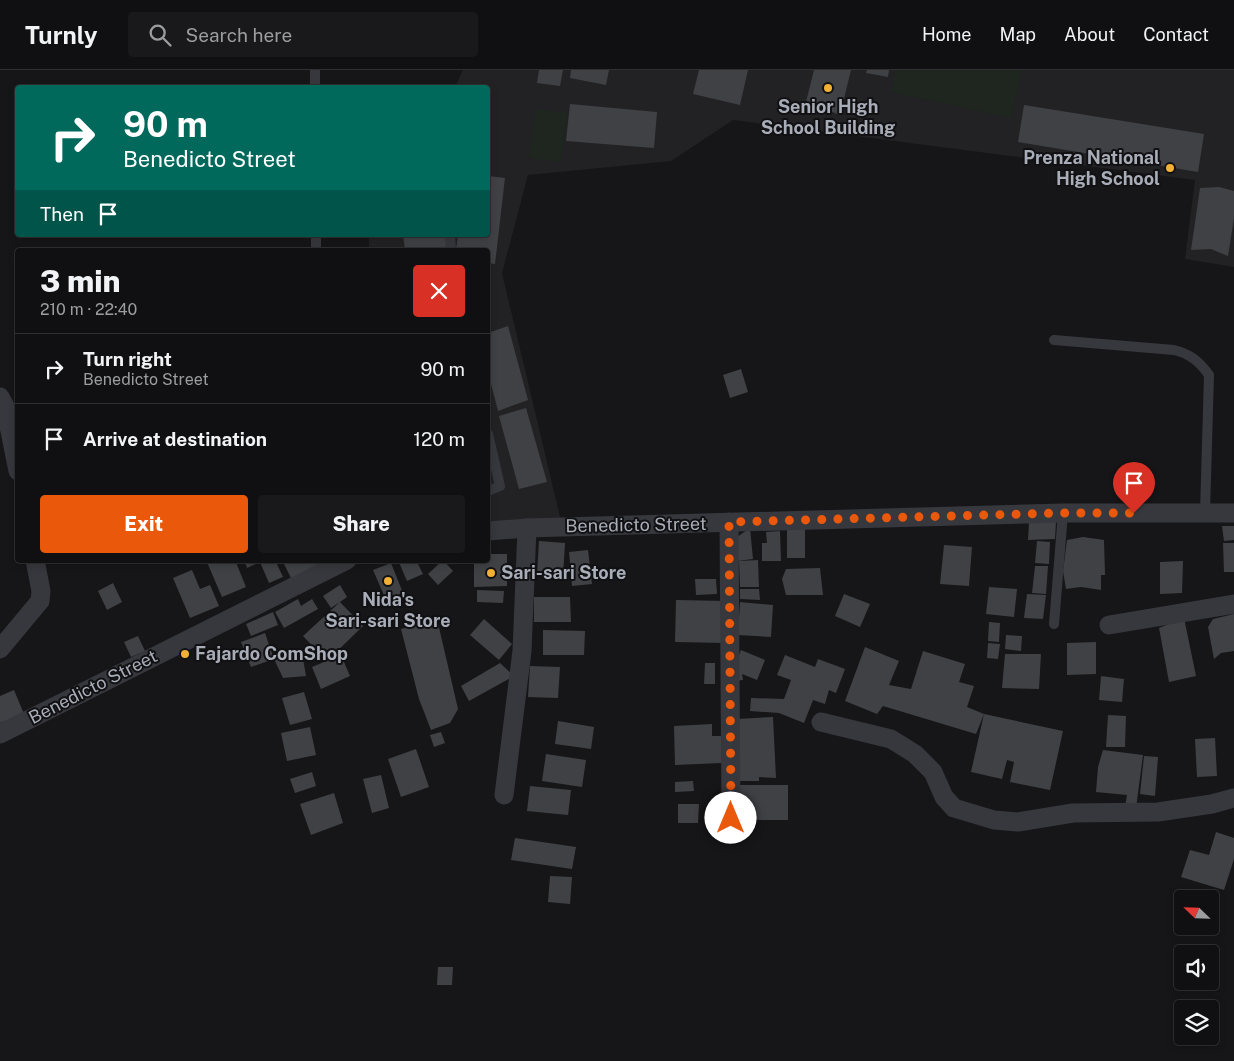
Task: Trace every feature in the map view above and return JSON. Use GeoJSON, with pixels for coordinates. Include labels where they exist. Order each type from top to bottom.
{"type":"FeatureCollection","features":[{"type":"Feature","properties":{"kind":"street"},"geometry":{"type":"LineString","coordinates":[[0,397],[5,406],[15,456]]}},
{"type":"Feature","properties":{"kind":"street","name":"Benedicto Street"},"geometry":{"type":"LineString","coordinates":[[490,531],[527,528],[1062,513],[1234,513]]}},
{"type":"Feature","properties":{"kind":"street"},"geometry":{"type":"LineString","coordinates":[[729,522],[731,818]]}},
{"type":"Feature","properties":{"kind":"street"},"geometry":{"type":"LineString","coordinates":[[504,795],[522,651],[527,528]]}},
{"type":"Feature","properties":{"kind":"street"},"geometry":{"type":"LineString","coordinates":[[0,650],[40,601],[41,591],[36,563]]}},
{"type":"Feature","properties":{"kind":"street","name":"Benedicto Street"},"geometry":{"type":"LineString","coordinates":[[0,734],[341,563]]}},
{"type":"Feature","properties":{"kind":"street"},"geometry":{"type":"LineString","coordinates":[[1109,625],[1234,604]]}},
{"type":"Feature","properties":{"kind":"street"},"geometry":{"type":"LineString","coordinates":[[821,722],[891,739],[916,754],[933,772],[944,797],[954,808],[994,820],[1018,822],[1073,813],[1158,812],[1212,804],[1234,798]]}},
{"type":"Feature","properties":{"kind":"lane"},"geometry":{"type":"LineString","coordinates":[[315,70],[315,85]]}},
{"type":"Feature","properties":{"kind":"lane"},"geometry":{"type":"LineString","coordinates":[[1054,340],[1174,350],[1188,354],[1200,362],[1209,375],[1205,513]]}},
{"type":"Feature","properties":{"kind":"lane"},"geometry":{"type":"LineString","coordinates":[[490,443],[500,486],[490,490]]}},
{"type":"Feature","properties":{"kind":"lane"},"geometry":{"type":"LineString","coordinates":[[1054,624],[1062,513]]}},
{"type":"Feature","properties":{"kind":"shaded area","name":"Prenza National High School"},"geometry":{"type":"Polygon","coordinates":[[[463,70],[1234,70],[1234,267],[1185,259],[1195,180],[733,120],[671,161],[528,175],[502,273],[561,521],[490,527],[490,248],[369,248],[369,237],[490,237],[490,85],[456,85],[463,70]]]}},
{"type":"Feature","properties":{"kind":"shaded area"},"geometry":{"type":"Polygon","coordinates":[[[896,70],[1022,70],[1011,118],[891,92],[896,70]]]}},
{"type":"Feature","properties":{"kind":"shaded area"},"geometry":{"type":"Polygon","coordinates":[[[535,109],[567,113],[561,162],[529,158],[535,109]]]}},
{"type":"Feature","properties":{"kind":"building"},"geometry":{"type":"Polygon","coordinates":[[[539,70],[563,70],[560,86],[537,83],[539,70]]]}},
{"type":"Feature","properties":{"kind":"building"},"geometry":{"type":"Polygon","coordinates":[[[571,70],[609,70],[606,85],[570,78],[571,70]]]}},
{"type":"Feature","properties":{"kind":"building"},"geometry":{"type":"Polygon","coordinates":[[[699,70],[748,70],[740,105],[693,94],[699,70]]]}},
{"type":"Feature","properties":{"kind":"building","name":"Senior High School Building"},"geometry":{"type":"Polygon","coordinates":[[[814,70],[851,70],[840,115],[822,108],[805,106],[814,70]]]}},
{"type":"Feature","properties":{"kind":"building"},"geometry":{"type":"Polygon","coordinates":[[[867,70],[889,70],[888,77],[866,73],[867,70]]]}},
{"type":"Feature","properties":{"kind":"building"},"geometry":{"type":"Polygon","coordinates":[[[570,104],[657,112],[654,148],[566,141],[570,104]]]}},
{"type":"Feature","properties":{"kind":"building"},"geometry":{"type":"Polygon","coordinates":[[[1024,105],[1204,134],[1198,172],[1018,142],[1024,105]]]}},
{"type":"Feature","properties":{"kind":"building"},"geometry":{"type":"Polygon","coordinates":[[[490,176],[505,178],[495,264],[490,263],[490,248],[456,248],[458,237],[490,237],[490,176]]]}},
{"type":"Feature","properties":{"kind":"building"},"geometry":{"type":"Polygon","coordinates":[[[1219,187],[1234,191],[1234,218],[1228,256],[1211,249],[1191,250],[1200,188],[1219,187]]]}},
{"type":"Feature","properties":{"kind":"building"},"geometry":{"type":"Polygon","coordinates":[[[403,237],[445,237],[447,248],[405,248],[403,237]]]}},
{"type":"Feature","properties":{"kind":"building"},"geometry":{"type":"Polygon","coordinates":[[[508,326],[528,400],[498,411],[490,380],[490,332],[508,326]]]}},
{"type":"Feature","properties":{"kind":"building"},"geometry":{"type":"Polygon","coordinates":[[[741,369],[748,392],[730,398],[723,375],[741,369]]]}},
{"type":"Feature","properties":{"kind":"building"},"geometry":{"type":"Polygon","coordinates":[[[526,408],[547,482],[519,489],[499,416],[526,408]]]}},
{"type":"Feature","properties":{"kind":"building"},"geometry":{"type":"Polygon","coordinates":[[[1056,521],[1055,539],[1028,540],[1029,522],[1056,521]]]}},
{"type":"Feature","properties":{"kind":"building"},"geometry":{"type":"Polygon","coordinates":[[[1222,526],[1234,526],[1234,540],[1224,541],[1222,526]]]}},
{"type":"Feature","properties":{"kind":"building"},"geometry":{"type":"Polygon","coordinates":[[[750,528],[753,559],[738,561],[737,537],[750,528]]]}},
{"type":"Feature","properties":{"kind":"building"},"geometry":{"type":"Polygon","coordinates":[[[805,528],[805,558],[787,558],[787,529],[805,528]]]}},
{"type":"Feature","properties":{"kind":"building"},"geometry":{"type":"Polygon","coordinates":[[[780,531],[781,561],[762,561],[762,543],[767,543],[766,532],[780,531]]]}},
{"type":"Feature","properties":{"kind":"building"},"geometry":{"type":"Polygon","coordinates":[[[1083,537],[1104,540],[1105,575],[1101,575],[1101,590],[1081,587],[1066,589],[1063,571],[1067,540],[1083,537]]]}},
{"type":"Feature","properties":{"kind":"building"},"geometry":{"type":"Polygon","coordinates":[[[539,541],[565,543],[563,577],[537,575],[539,541]]]}},
{"type":"Feature","properties":{"kind":"building"},"geometry":{"type":"Polygon","coordinates":[[[1037,541],[1050,542],[1049,564],[1035,563],[1037,541]]]}},
{"type":"Feature","properties":{"kind":"building"},"geometry":{"type":"Polygon","coordinates":[[[1223,543],[1234,543],[1234,572],[1224,572],[1223,543]]]}},
{"type":"Feature","properties":{"kind":"building"},"geometry":{"type":"Polygon","coordinates":[[[944,545],[972,547],[969,586],[940,584],[944,545]]]}},
{"type":"Feature","properties":{"kind":"building"},"geometry":{"type":"Polygon","coordinates":[[[588,550],[592,584],[572,586],[569,552],[588,550]]]}},
{"type":"Feature","properties":{"kind":"building","name":"Sari-sari Store"},"geometry":{"type":"Polygon","coordinates":[[[490,554],[507,554],[507,586],[474,587],[474,563],[490,563],[490,554]]]}},
{"type":"Feature","properties":{"kind":"building"},"geometry":{"type":"Polygon","coordinates":[[[758,560],[759,587],[740,587],[739,561],[758,560]]]}},
{"type":"Feature","properties":{"kind":"building"},"geometry":{"type":"Polygon","coordinates":[[[1183,561],[1182,593],[1160,594],[1160,562],[1183,561]]]}},
{"type":"Feature","properties":{"kind":"building"},"geometry":{"type":"Polygon","coordinates":[[[207,563],[236,563],[246,587],[222,597],[207,563]]]}},
{"type":"Feature","properties":{"kind":"building"},"geometry":{"type":"Polygon","coordinates":[[[245,563],[258,563],[247,568],[245,563]]]}},
{"type":"Feature","properties":{"kind":"building"},"geometry":{"type":"Polygon","coordinates":[[[260,563],[276,563],[283,577],[269,583],[260,563]]]}},
{"type":"Feature","properties":{"kind":"building"},"geometry":{"type":"Polygon","coordinates":[[[284,563],[324,563],[292,580],[284,563]]]}},
{"type":"Feature","properties":{"kind":"building","name":"Nida's Sari-sari Store"},"geometry":{"type":"Polygon","coordinates":[[[391,563],[403,593],[386,600],[373,570],[391,563]]]}},
{"type":"Feature","properties":{"kind":"building"},"geometry":{"type":"Polygon","coordinates":[[[399,563],[418,563],[423,574],[407,581],[399,563]]]}},
{"type":"Feature","properties":{"kind":"building"},"geometry":{"type":"Polygon","coordinates":[[[440,563],[446,563],[453,571],[438,585],[428,574],[440,563]]]}},
{"type":"Feature","properties":{"kind":"building"},"geometry":{"type":"Polygon","coordinates":[[[1035,566],[1048,566],[1046,594],[1032,593],[1035,566]]]}},
{"type":"Feature","properties":{"kind":"building"},"geometry":{"type":"Polygon","coordinates":[[[820,568],[823,595],[786,595],[782,579],[786,569],[820,568]]]}},
{"type":"Feature","properties":{"kind":"building"},"geometry":{"type":"Polygon","coordinates":[[[192,570],[200,589],[210,585],[219,606],[190,618],[173,578],[192,570]]]}},
{"type":"Feature","properties":{"kind":"building"},"geometry":{"type":"Polygon","coordinates":[[[695,579],[716,579],[717,594],[696,595],[695,579]]]}},
{"type":"Feature","properties":{"kind":"building"},"geometry":{"type":"Polygon","coordinates":[[[113,583],[122,602],[107,610],[98,591],[113,583]]]}},
{"type":"Feature","properties":{"kind":"building"},"geometry":{"type":"Polygon","coordinates":[[[340,585],[347,597],[331,608],[323,596],[340,585]]]}},
{"type":"Feature","properties":{"kind":"building"},"geometry":{"type":"Polygon","coordinates":[[[989,587],[1017,589],[1014,617],[986,614],[989,587]]]}},
{"type":"Feature","properties":{"kind":"building"},"geometry":{"type":"Polygon","coordinates":[[[740,589],[759,589],[760,600],[740,599],[740,589]]]}},
{"type":"Feature","properties":{"kind":"building"},"geometry":{"type":"Polygon","coordinates":[[[477,590],[504,591],[503,603],[477,602],[477,590]]]}},
{"type":"Feature","properties":{"kind":"building"},"geometry":{"type":"Polygon","coordinates":[[[844,594],[870,604],[860,627],[835,616],[844,594]]]}},
{"type":"Feature","properties":{"kind":"building"},"geometry":{"type":"Polygon","coordinates":[[[1027,594],[1046,595],[1043,619],[1024,618],[1027,594]]]}},
{"type":"Feature","properties":{"kind":"building"},"geometry":{"type":"Polygon","coordinates":[[[534,597],[570,597],[571,622],[534,622],[534,597]]]}},
{"type":"Feature","properties":{"kind":"building"},"geometry":{"type":"Polygon","coordinates":[[[298,599],[301,606],[312,599],[318,609],[284,628],[275,612],[298,599]]]}},
{"type":"Feature","properties":{"kind":"building"},"geometry":{"type":"Polygon","coordinates":[[[676,600],[727,601],[726,643],[675,642],[676,600]]]}},
{"type":"Feature","properties":{"kind":"building"},"geometry":{"type":"Polygon","coordinates":[[[340,602],[363,626],[327,661],[303,636],[340,602]]]}},
{"type":"Feature","properties":{"kind":"building"},"geometry":{"type":"Polygon","coordinates":[[[740,602],[773,605],[771,637],[738,635],[740,602]]]}},
{"type":"Feature","properties":{"kind":"building"},"geometry":{"type":"Polygon","coordinates":[[[273,612],[278,625],[251,636],[246,624],[273,612]]]}},
{"type":"Feature","properties":{"kind":"building"},"geometry":{"type":"Polygon","coordinates":[[[1234,614],[1234,651],[1221,653],[1214,659],[1208,627],[1213,619],[1234,614]]]}},
{"type":"Feature","properties":{"kind":"building"},"geometry":{"type":"Polygon","coordinates":[[[1184,618],[1196,676],[1169,682],[1159,628],[1184,618]]]}},
{"type":"Feature","properties":{"kind":"building"},"geometry":{"type":"Polygon","coordinates":[[[437,619],[458,709],[450,723],[431,730],[419,699],[401,629],[437,619]]]}},
{"type":"Feature","properties":{"kind":"building"},"geometry":{"type":"Polygon","coordinates":[[[484,619],[512,644],[499,660],[470,635],[484,619]]]}},
{"type":"Feature","properties":{"kind":"building"},"geometry":{"type":"Polygon","coordinates":[[[989,622],[1000,623],[999,642],[988,641],[989,622]]]}},
{"type":"Feature","properties":{"kind":"building"},"geometry":{"type":"Polygon","coordinates":[[[543,630],[585,631],[584,655],[543,655],[543,630]]]}},
{"type":"Feature","properties":{"kind":"building"},"geometry":{"type":"Polygon","coordinates":[[[265,633],[274,659],[251,667],[241,642],[265,633]]]}},
{"type":"Feature","properties":{"kind":"building"},"geometry":{"type":"Polygon","coordinates":[[[1006,635],[1022,636],[1021,651],[1005,649],[1006,635]]]}},
{"type":"Feature","properties":{"kind":"building"},"geometry":{"type":"Polygon","coordinates":[[[138,636],[145,651],[131,657],[124,642],[138,636]]]}},
{"type":"Feature","properties":{"kind":"building"},"geometry":{"type":"Polygon","coordinates":[[[1096,642],[1096,674],[1067,675],[1067,643],[1096,642]]]}},
{"type":"Feature","properties":{"kind":"building"},"geometry":{"type":"Polygon","coordinates":[[[988,643],[1000,644],[998,659],[987,658],[988,643]]]}},
{"type":"Feature","properties":{"kind":"building"},"geometry":{"type":"Polygon","coordinates":[[[865,647],[899,661],[889,685],[911,689],[923,651],[965,664],[959,682],[974,686],[967,707],[984,714],[976,734],[883,706],[877,714],[845,701],[865,647]]]}},
{"type":"Feature","properties":{"kind":"building"},"geometry":{"type":"Polygon","coordinates":[[[741,650],[765,660],[757,680],[742,674],[743,680],[735,681],[734,667],[741,650]]]}},
{"type":"Feature","properties":{"kind":"building"},"geometry":{"type":"Polygon","coordinates":[[[302,653],[306,676],[283,678],[274,659],[302,653]]]}},
{"type":"Feature","properties":{"kind":"building"},"geometry":{"type":"Polygon","coordinates":[[[1005,654],[1041,654],[1039,689],[1002,688],[1005,654]]]}},
{"type":"Feature","properties":{"kind":"building"},"geometry":{"type":"Polygon","coordinates":[[[341,655],[350,676],[321,689],[312,667],[341,655]]]}},
{"type":"Feature","properties":{"kind":"building"},"geometry":{"type":"Polygon","coordinates":[[[785,655],[815,667],[818,659],[845,669],[836,693],[829,690],[825,704],[813,700],[804,723],[779,713],[750,711],[751,698],[784,699],[791,680],[777,675],[785,655]]]}},
{"type":"Feature","properties":{"kind":"building"},"geometry":{"type":"Polygon","coordinates":[[[500,663],[514,676],[469,701],[461,686],[500,663]]]}},
{"type":"Feature","properties":{"kind":"building"},"geometry":{"type":"Polygon","coordinates":[[[705,663],[715,663],[715,684],[704,684],[705,663]]]}},
{"type":"Feature","properties":{"kind":"building"},"geometry":{"type":"Polygon","coordinates":[[[530,666],[560,667],[558,698],[528,697],[530,666]]]}},
{"type":"Feature","properties":{"kind":"building"},"geometry":{"type":"Polygon","coordinates":[[[1101,676],[1124,679],[1122,702],[1099,700],[1101,676]]]}},
{"type":"Feature","properties":{"kind":"building"},"geometry":{"type":"Polygon","coordinates":[[[14,690],[24,714],[0,723],[0,696],[14,690]]]}},
{"type":"Feature","properties":{"kind":"building"},"geometry":{"type":"Polygon","coordinates":[[[304,692],[312,719],[290,725],[282,698],[304,692]]]}},
{"type":"Feature","properties":{"kind":"building"},"geometry":{"type":"Polygon","coordinates":[[[984,714],[1063,731],[1050,790],[1010,782],[1014,762],[1007,760],[1002,779],[971,772],[984,714]]]}},
{"type":"Feature","properties":{"kind":"building"},"geometry":{"type":"Polygon","coordinates":[[[1108,715],[1126,716],[1125,747],[1106,747],[1108,715]]]}},
{"type":"Feature","properties":{"kind":"building"},"geometry":{"type":"Polygon","coordinates":[[[773,717],[776,778],[759,777],[759,781],[739,781],[737,719],[773,717]]]}},
{"type":"Feature","properties":{"kind":"building"},"geometry":{"type":"Polygon","coordinates":[[[558,721],[594,727],[591,749],[555,744],[558,721]]]}},
{"type":"Feature","properties":{"kind":"building"},"geometry":{"type":"Polygon","coordinates":[[[712,724],[712,736],[721,736],[722,763],[675,765],[674,726],[712,724]]]}},
{"type":"Feature","properties":{"kind":"building"},"geometry":{"type":"Polygon","coordinates":[[[310,727],[316,755],[287,761],[281,733],[310,727]]]}},
{"type":"Feature","properties":{"kind":"building"},"geometry":{"type":"Polygon","coordinates":[[[441,732],[445,743],[434,747],[430,735],[441,732]]]}},
{"type":"Feature","properties":{"kind":"building"},"geometry":{"type":"Polygon","coordinates":[[[1215,738],[1217,776],[1197,777],[1195,739],[1215,738]]]}},
{"type":"Feature","properties":{"kind":"building"},"geometry":{"type":"Polygon","coordinates":[[[416,749],[429,787],[401,797],[388,759],[416,749]]]}},
{"type":"Feature","properties":{"kind":"building"},"geometry":{"type":"Polygon","coordinates":[[[1103,750],[1143,755],[1136,808],[1125,807],[1127,795],[1096,792],[1098,767],[1103,750]]]}},
{"type":"Feature","properties":{"kind":"building"},"geometry":{"type":"Polygon","coordinates":[[[546,754],[586,760],[582,787],[542,781],[546,754]]]}},
{"type":"Feature","properties":{"kind":"building"},"geometry":{"type":"Polygon","coordinates":[[[1144,756],[1158,757],[1155,796],[1140,794],[1144,756]]]}},
{"type":"Feature","properties":{"kind":"building"},"geometry":{"type":"Polygon","coordinates":[[[312,772],[316,786],[295,793],[290,779],[312,772]]]}},
{"type":"Feature","properties":{"kind":"building"},"geometry":{"type":"Polygon","coordinates":[[[381,775],[389,808],[372,813],[363,779],[381,775]]]}},
{"type":"Feature","properties":{"kind":"building"},"geometry":{"type":"Polygon","coordinates":[[[693,781],[694,791],[675,792],[675,782],[693,781]]]}},
{"type":"Feature","properties":{"kind":"building"},"geometry":{"type":"Polygon","coordinates":[[[736,785],[788,785],[788,820],[736,820],[736,785]]]}},
{"type":"Feature","properties":{"kind":"building"},"geometry":{"type":"Polygon","coordinates":[[[530,786],[571,790],[568,815],[527,811],[530,786]]]}},
{"type":"Feature","properties":{"kind":"building"},"geometry":{"type":"Polygon","coordinates":[[[334,793],[343,823],[311,835],[300,804],[334,793]]]}},
{"type":"Feature","properties":{"kind":"building"},"geometry":{"type":"Polygon","coordinates":[[[678,804],[699,804],[698,823],[678,823],[678,804]]]}},
{"type":"Feature","properties":{"kind":"building"},"geometry":{"type":"Polygon","coordinates":[[[1216,832],[1234,838],[1234,859],[1224,890],[1181,877],[1190,850],[1209,855],[1216,832]]]}},
{"type":"Feature","properties":{"kind":"building"},"geometry":{"type":"Polygon","coordinates":[[[515,838],[576,847],[572,869],[511,860],[515,838]]]}},
{"type":"Feature","properties":{"kind":"building"},"geometry":{"type":"Polygon","coordinates":[[[550,876],[572,877],[570,904],[548,902],[550,876]]]}},
{"type":"Feature","properties":{"kind":"building"},"geometry":{"type":"Polygon","coordinates":[[[438,967],[453,967],[452,985],[437,985],[438,967]]]}},
{"type":"Feature","properties":{"kind":"place","name":"Senior High School Building"},"geometry":{"type":"Point","coordinates":[828,88]}},
{"type":"Feature","properties":{"kind":"place","name":"Prenza National High School"},"geometry":{"type":"Point","coordinates":[1170,168]}},
{"type":"Feature","properties":{"kind":"place","name":"Sari-sari Store"},"geometry":{"type":"Point","coordinates":[491,573]}},
{"type":"Feature","properties":{"kind":"place","name":"Nida's Sari-sari Store"},"geometry":{"type":"Point","coordinates":[388,581]}},
{"type":"Feature","properties":{"kind":"place","name":"Fajardo ComShop"},"geometry":{"type":"Point","coordinates":[185,654]}},
{"type":"Feature","properties":{"kind":"route"},"geometry":{"type":"LineString","coordinates":[[731,818],[729,522],[1062,513],[1134,513]]}}]}
